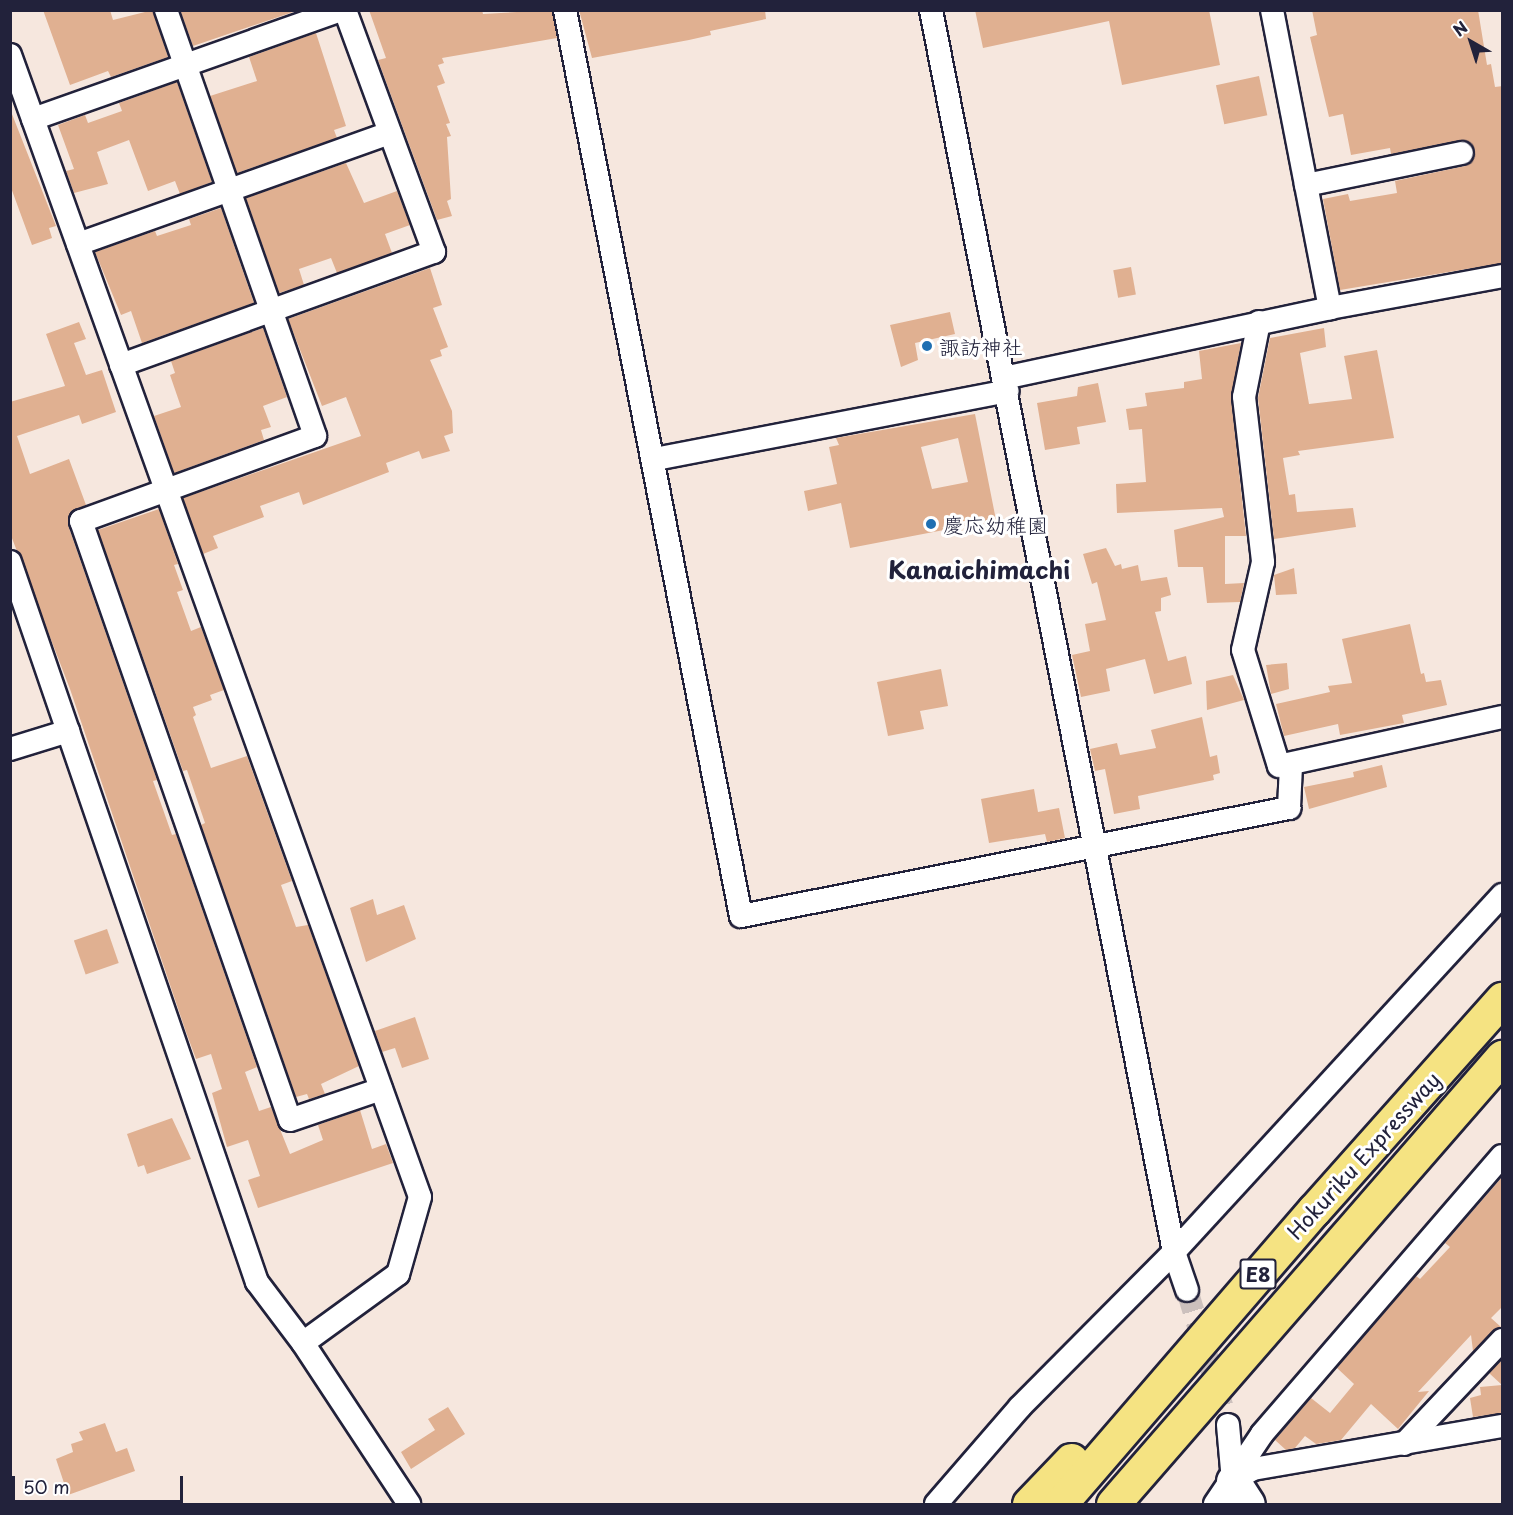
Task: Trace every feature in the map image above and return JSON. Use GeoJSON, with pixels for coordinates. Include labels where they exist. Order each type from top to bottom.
{"type":"FeatureCollection","features":[{"type":"Feature","properties":{"kind":"highway","name":"Hokuriku Expressway"},"geometry":{"type":"LineString","coordinates":[[1060,1504],[1503,999]]}},
{"type":"Feature","properties":{"kind":"highway"},"geometry":{"type":"LineString","coordinates":[[1029,1504],[1383,1121],[1460,1046]]}},
{"type":"Feature","properties":{"kind":"highway","name":"Hokuriku Expressway"},"geometry":{"type":"LineString","coordinates":[[1113,1504],[1302,1284],[1503,1057]]}},
{"type":"Feature","properties":{"kind":"highway"},"geometry":{"type":"LineString","coordinates":[[1135,1504],[1302,1284]]}},
{"type":"Feature","properties":{"kind":"street"},"geometry":{"type":"LineString","coordinates":[[166,10],[315,436],[81,521],[290,1120],[381,1089]]}},
{"type":"Feature","properties":{"kind":"street"},"geometry":{"type":"LineString","coordinates":[[33,119],[343,10],[434,252],[273,313],[121,365]]}},
{"type":"Feature","properties":{"kind":"street"},"geometry":{"type":"LineString","coordinates":[[565,10],[655,459],[741,916],[1289,808],[1291,766]]}},
{"type":"Feature","properties":{"kind":"street"},"geometry":{"type":"LineString","coordinates":[[931,10],[1174,1252],[1187,1290]]}},
{"type":"Feature","properties":{"kind":"street"},"geometry":{"type":"LineString","coordinates":[[1272,10],[1330,308]]}},
{"type":"Feature","properties":{"kind":"street"},"geometry":{"type":"LineString","coordinates":[[10,56],[420,1197],[398,1274],[303,1343]]}},
{"type":"Feature","properties":{"kind":"street"},"geometry":{"type":"LineString","coordinates":[[78,244],[390,133]]}},
{"type":"Feature","properties":{"kind":"street"},"geometry":{"type":"LineString","coordinates":[[1306,185],[1462,153]]}},
{"type":"Feature","properties":{"kind":"street"},"geometry":{"type":"LineString","coordinates":[[655,459],[1006,384],[1259,322],[1503,276]]}},
{"type":"Feature","properties":{"kind":"street"},"geometry":{"type":"LineString","coordinates":[[1259,322],[1244,397],[1263,562],[1243,651],[1279,766],[1291,766],[1503,717]]}},
{"type":"Feature","properties":{"kind":"street"},"geometry":{"type":"LineString","coordinates":[[10,562],[257,1282],[303,1343],[409,1504]]}},
{"type":"Feature","properties":{"kind":"street"},"geometry":{"type":"LineString","coordinates":[[10,749],[68,731]]}},
{"type":"Feature","properties":{"kind":"street"},"geometry":{"type":"LineString","coordinates":[[936,1504],[1020,1407],[1174,1252],[1503,895]]}},
{"type":"Feature","properties":{"kind":"street"},"geometry":{"type":"LineString","coordinates":[[1232,1497],[1262,1434],[1503,1156]]}},
{"type":"Feature","properties":{"kind":"street"},"geometry":{"type":"LineString","coordinates":[[1403,1444],[1503,1340]]}},
{"type":"Feature","properties":{"kind":"street"},"geometry":{"type":"LineString","coordinates":[[1228,1425],[1232,1497]]}},
{"type":"Feature","properties":{"kind":"street"},"geometry":{"type":"LineString","coordinates":[[1232,1497],[1253,1469],[1503,1426]]}},
{"type":"Feature","properties":{"kind":"building"},"geometry":{"type":"Polygon","coordinates":[[[43,10],[110,10],[113,20],[153,10],[168,57],[111,77],[108,71],[70,85],[43,10]]]}},
{"type":"Feature","properties":{"kind":"building"},"geometry":{"type":"Polygon","coordinates":[[[180,10],[299,10],[193,46],[180,10]]]}},
{"type":"Feature","properties":{"kind":"building"},"geometry":{"type":"Polygon","coordinates":[[[369,10],[482,10],[483,14],[552,10],[557,38],[442,58],[444,63],[438,65],[445,83],[437,86],[450,123],[446,124],[451,136],[447,137],[451,199],[447,201],[452,216],[437,220],[378,60],[386,58],[369,10]]]}},
{"type":"Feature","properties":{"kind":"building"},"geometry":{"type":"Polygon","coordinates":[[[579,10],[765,10],[766,19],[710,31],[711,35],[689,40],[592,58],[579,10]]]}},
{"type":"Feature","properties":{"kind":"building"},"geometry":{"type":"Polygon","coordinates":[[[975,10],[1209,10],[1220,65],[1122,85],[1109,21],[983,48],[975,10]]]}},
{"type":"Feature","properties":{"kind":"building"},"geometry":{"type":"Polygon","coordinates":[[[1312,10],[1478,10],[1487,65],[1491,64],[1495,87],[1503,86],[1503,263],[1340,290],[1323,199],[1348,194],[1350,201],[1397,193],[1395,181],[1465,166],[1471,163],[1475,151],[1472,144],[1460,140],[1391,154],[1390,148],[1351,155],[1343,114],[1329,117],[1310,37],[1317,35],[1312,10]]]}},
{"type":"Feature","properties":{"kind":"building"},"geometry":{"type":"Polygon","coordinates":[[[316,33],[346,126],[334,130],[337,138],[237,173],[210,96],[257,81],[249,57],[316,33]]]}},
{"type":"Feature","properties":{"kind":"building"},"geometry":{"type":"Polygon","coordinates":[[[1259,76],[1267,115],[1224,124],[1216,85],[1259,76]]]}},
{"type":"Feature","properties":{"kind":"building"},"geometry":{"type":"Polygon","coordinates":[[[177,82],[212,182],[180,194],[175,181],[148,191],[129,140],[97,152],[108,184],[74,193],[66,171],[74,169],[58,125],[85,115],[88,123],[122,111],[119,103],[177,82]]]}},
{"type":"Feature","properties":{"kind":"building"},"geometry":{"type":"Polygon","coordinates":[[[10,109],[56,226],[49,228],[52,238],[32,245],[10,185],[10,109]]]}},
{"type":"Feature","properties":{"kind":"building"},"geometry":{"type":"Polygon","coordinates":[[[346,163],[364,203],[397,191],[410,225],[385,234],[392,253],[337,273],[331,258],[299,269],[304,285],[279,293],[246,198],[346,163]]]}},
{"type":"Feature","properties":{"kind":"building"},"geometry":{"type":"Polygon","coordinates":[[[221,208],[254,303],[142,343],[131,311],[121,315],[95,252],[155,231],[157,236],[191,225],[189,219],[221,208]]]}},
{"type":"Feature","properties":{"kind":"building"},"geometry":{"type":"Polygon","coordinates":[[[1131,267],[1136,295],[1118,298],[1113,270],[1131,267]]]}},
{"type":"Feature","properties":{"kind":"building"},"geometry":{"type":"Polygon","coordinates":[[[430,268],[442,305],[433,308],[448,347],[440,350],[442,356],[430,360],[452,411],[453,433],[444,436],[450,451],[422,459],[419,451],[386,463],[389,472],[303,505],[299,492],[260,506],[264,517],[213,536],[218,548],[203,554],[183,498],[361,436],[346,397],[322,406],[288,319],[430,268]]]}},
{"type":"Feature","properties":{"kind":"building"},"geometry":{"type":"Polygon","coordinates":[[[950,312],[955,334],[915,343],[918,360],[901,367],[890,325],[950,312]]]}},
{"type":"Feature","properties":{"kind":"building"},"geometry":{"type":"Polygon","coordinates":[[[79,322],[86,339],[74,343],[86,375],[102,370],[116,412],[82,424],[79,415],[17,436],[30,474],[69,459],[86,505],[71,512],[68,525],[157,780],[153,781],[172,835],[176,834],[257,1067],[245,1072],[259,1111],[271,1107],[290,1154],[323,1140],[318,1125],[360,1110],[372,1149],[386,1144],[393,1163],[258,1208],[248,1180],[260,1176],[248,1140],[227,1147],[212,1093],[222,1089],[211,1054],[196,1059],[70,689],[10,533],[10,402],[65,386],[46,334],[79,322]]]}},
{"type":"Feature","properties":{"kind":"building"},"geometry":{"type":"Polygon","coordinates":[[[263,328],[287,397],[263,406],[271,427],[261,430],[264,440],[174,473],[154,416],[181,407],[170,375],[175,373],[171,361],[263,328]]]}},
{"type":"Feature","properties":{"kind":"building"},"geometry":{"type":"Polygon","coordinates":[[[1324,328],[1326,347],[1300,353],[1309,404],[1352,399],[1344,356],[1377,350],[1394,438],[1298,451],[1300,455],[1283,458],[1289,495],[1295,494],[1297,512],[1353,508],[1356,527],[1274,539],[1258,398],[1270,338],[1324,328]]]}},
{"type":"Feature","properties":{"kind":"building"},"geometry":{"type":"Polygon","coordinates":[[[1241,343],[1231,398],[1246,536],[1225,536],[1225,584],[1244,583],[1240,602],[1207,603],[1203,567],[1178,567],[1174,530],[1224,517],[1222,508],[1117,513],[1116,484],[1146,482],[1142,429],[1129,430],[1126,409],[1147,406],[1145,393],[1184,388],[1184,382],[1202,379],[1199,351],[1241,343]]]}},
{"type":"Feature","properties":{"kind":"building"},"geometry":{"type":"Polygon","coordinates":[[[1098,383],[1106,422],[1077,427],[1080,444],[1045,450],[1037,403],[1077,396],[1078,387],[1098,383]]]}},
{"type":"Feature","properties":{"kind":"building"},"geometry":{"type":"Polygon","coordinates":[[[975,414],[996,520],[850,548],[841,503],[808,511],[804,491],[837,484],[829,447],[839,445],[836,438],[975,414]],[[958,438],[921,447],[932,489],[968,482],[958,438]]]}},
{"type":"Feature","properties":{"kind":"building"},"geometry":{"type":"Polygon","coordinates":[[[159,509],[178,564],[174,565],[183,590],[177,592],[191,631],[201,627],[224,690],[210,695],[212,700],[193,707],[196,715],[193,717],[211,768],[247,756],[292,881],[281,885],[296,927],[308,925],[359,1066],[321,1084],[325,1094],[309,1099],[307,1094],[296,1097],[201,825],[205,823],[187,770],[183,771],[98,530],[159,509]]]}},
{"type":"Feature","properties":{"kind":"building"},"geometry":{"type":"Polygon","coordinates":[[[1106,548],[1115,566],[1121,564],[1122,569],[1138,565],[1141,581],[1167,577],[1171,595],[1161,598],[1161,611],[1155,612],[1168,661],[1186,656],[1192,684],[1154,694],[1145,659],[1106,669],[1110,691],[1081,697],[1072,655],[1090,651],[1085,624],[1106,620],[1097,582],[1092,584],[1083,554],[1106,548]]]}},
{"type":"Feature","properties":{"kind":"building"},"geometry":{"type":"Polygon","coordinates":[[[1294,568],[1297,594],[1276,595],[1274,575],[1294,568]]]}},
{"type":"Feature","properties":{"kind":"building"},"geometry":{"type":"Polygon","coordinates":[[[1410,624],[1421,674],[1424,673],[1426,682],[1441,680],[1447,705],[1402,715],[1404,723],[1340,735],[1338,724],[1284,736],[1276,704],[1330,692],[1328,686],[1352,683],[1342,639],[1410,624]]]}},
{"type":"Feature","properties":{"kind":"building"},"geometry":{"type":"Polygon","coordinates":[[[1287,663],[1289,689],[1271,694],[1266,665],[1287,663]]]}},
{"type":"Feature","properties":{"kind":"building"},"geometry":{"type":"Polygon","coordinates":[[[941,669],[948,706],[920,711],[924,729],[888,736],[877,682],[941,669]]]}},
{"type":"Feature","properties":{"kind":"building"},"geometry":{"type":"Polygon","coordinates":[[[1233,675],[1244,700],[1207,710],[1206,681],[1233,675]]]}},
{"type":"Feature","properties":{"kind":"building"},"geometry":{"type":"Polygon","coordinates":[[[1202,717],[1210,757],[1217,755],[1220,773],[1213,775],[1214,780],[1138,796],[1140,809],[1114,814],[1105,769],[1095,771],[1090,749],[1117,743],[1120,755],[1156,748],[1151,730],[1202,717]]]}},
{"type":"Feature","properties":{"kind":"building"},"geometry":{"type":"Polygon","coordinates":[[[1382,765],[1387,787],[1309,809],[1304,787],[1354,777],[1353,772],[1382,765]]]}},
{"type":"Feature","properties":{"kind":"building"},"geometry":{"type":"Polygon","coordinates":[[[1034,789],[1038,812],[1059,808],[1065,838],[1047,842],[1045,834],[989,843],[981,799],[1034,789]]]}},
{"type":"Feature","properties":{"kind":"building"},"geometry":{"type":"Polygon","coordinates":[[[373,899],[377,915],[404,905],[416,939],[366,962],[350,908],[373,899]]]}},
{"type":"Feature","properties":{"kind":"building"},"geometry":{"type":"Polygon","coordinates":[[[107,929],[119,963],[86,974],[74,940],[107,929]]]}},
{"type":"Feature","properties":{"kind":"building"},"geometry":{"type":"Polygon","coordinates":[[[415,1017],[429,1059],[402,1068],[395,1048],[382,1052],[375,1031],[415,1017]]]}},
{"type":"Feature","properties":{"kind":"building"},"geometry":{"type":"Polygon","coordinates":[[[172,1118],[191,1159],[147,1174],[144,1165],[138,1167],[127,1134],[172,1118]]]}},
{"type":"Feature","properties":{"kind":"building"},"geometry":{"type":"Polygon","coordinates":[[[1503,1176],[1503,1306],[1491,1318],[1501,1327],[1473,1351],[1471,1335],[1418,1392],[1429,1391],[1398,1429],[1371,1404],[1341,1440],[1316,1444],[1305,1436],[1295,1448],[1286,1450],[1275,1440],[1311,1398],[1330,1413],[1354,1384],[1337,1368],[1416,1276],[1420,1279],[1450,1247],[1445,1243],[1503,1176]]]}},
{"type":"Feature","properties":{"kind":"building"},"geometry":{"type":"Polygon","coordinates":[[[1503,1359],[1503,1413],[1473,1417],[1470,1398],[1481,1395],[1480,1387],[1502,1385],[1489,1373],[1503,1359]]]}},
{"type":"Feature","properties":{"kind":"building"},"geometry":{"type":"Polygon","coordinates":[[[448,1407],[465,1434],[411,1469],[401,1452],[435,1430],[428,1419],[448,1407]]]}},
{"type":"Feature","properties":{"kind":"building"},"geometry":{"type":"Polygon","coordinates":[[[105,1423],[116,1452],[127,1448],[135,1471],[68,1495],[56,1459],[73,1452],[71,1444],[83,1440],[79,1432],[105,1423]]]}},
{"type":"Feature","properties":{"kind":"tunnel"},"geometry":{"type":"LineString","coordinates":[[1187,1290],[1228,1425]]}},
{"type":"Feature","properties":{"kind":"place","name":"諏訪神社"},"geometry":{"type":"Point","coordinates":[927,346]}},
{"type":"Feature","properties":{"kind":"place","name":"慶応幼稚園"},"geometry":{"type":"Point","coordinates":[931,524]}},
{"type":"Feature","properties":{"kind":"district","name":"Kanaichimachi"},"geometry":{"type":"Point","coordinates":[979,570]}}]}
